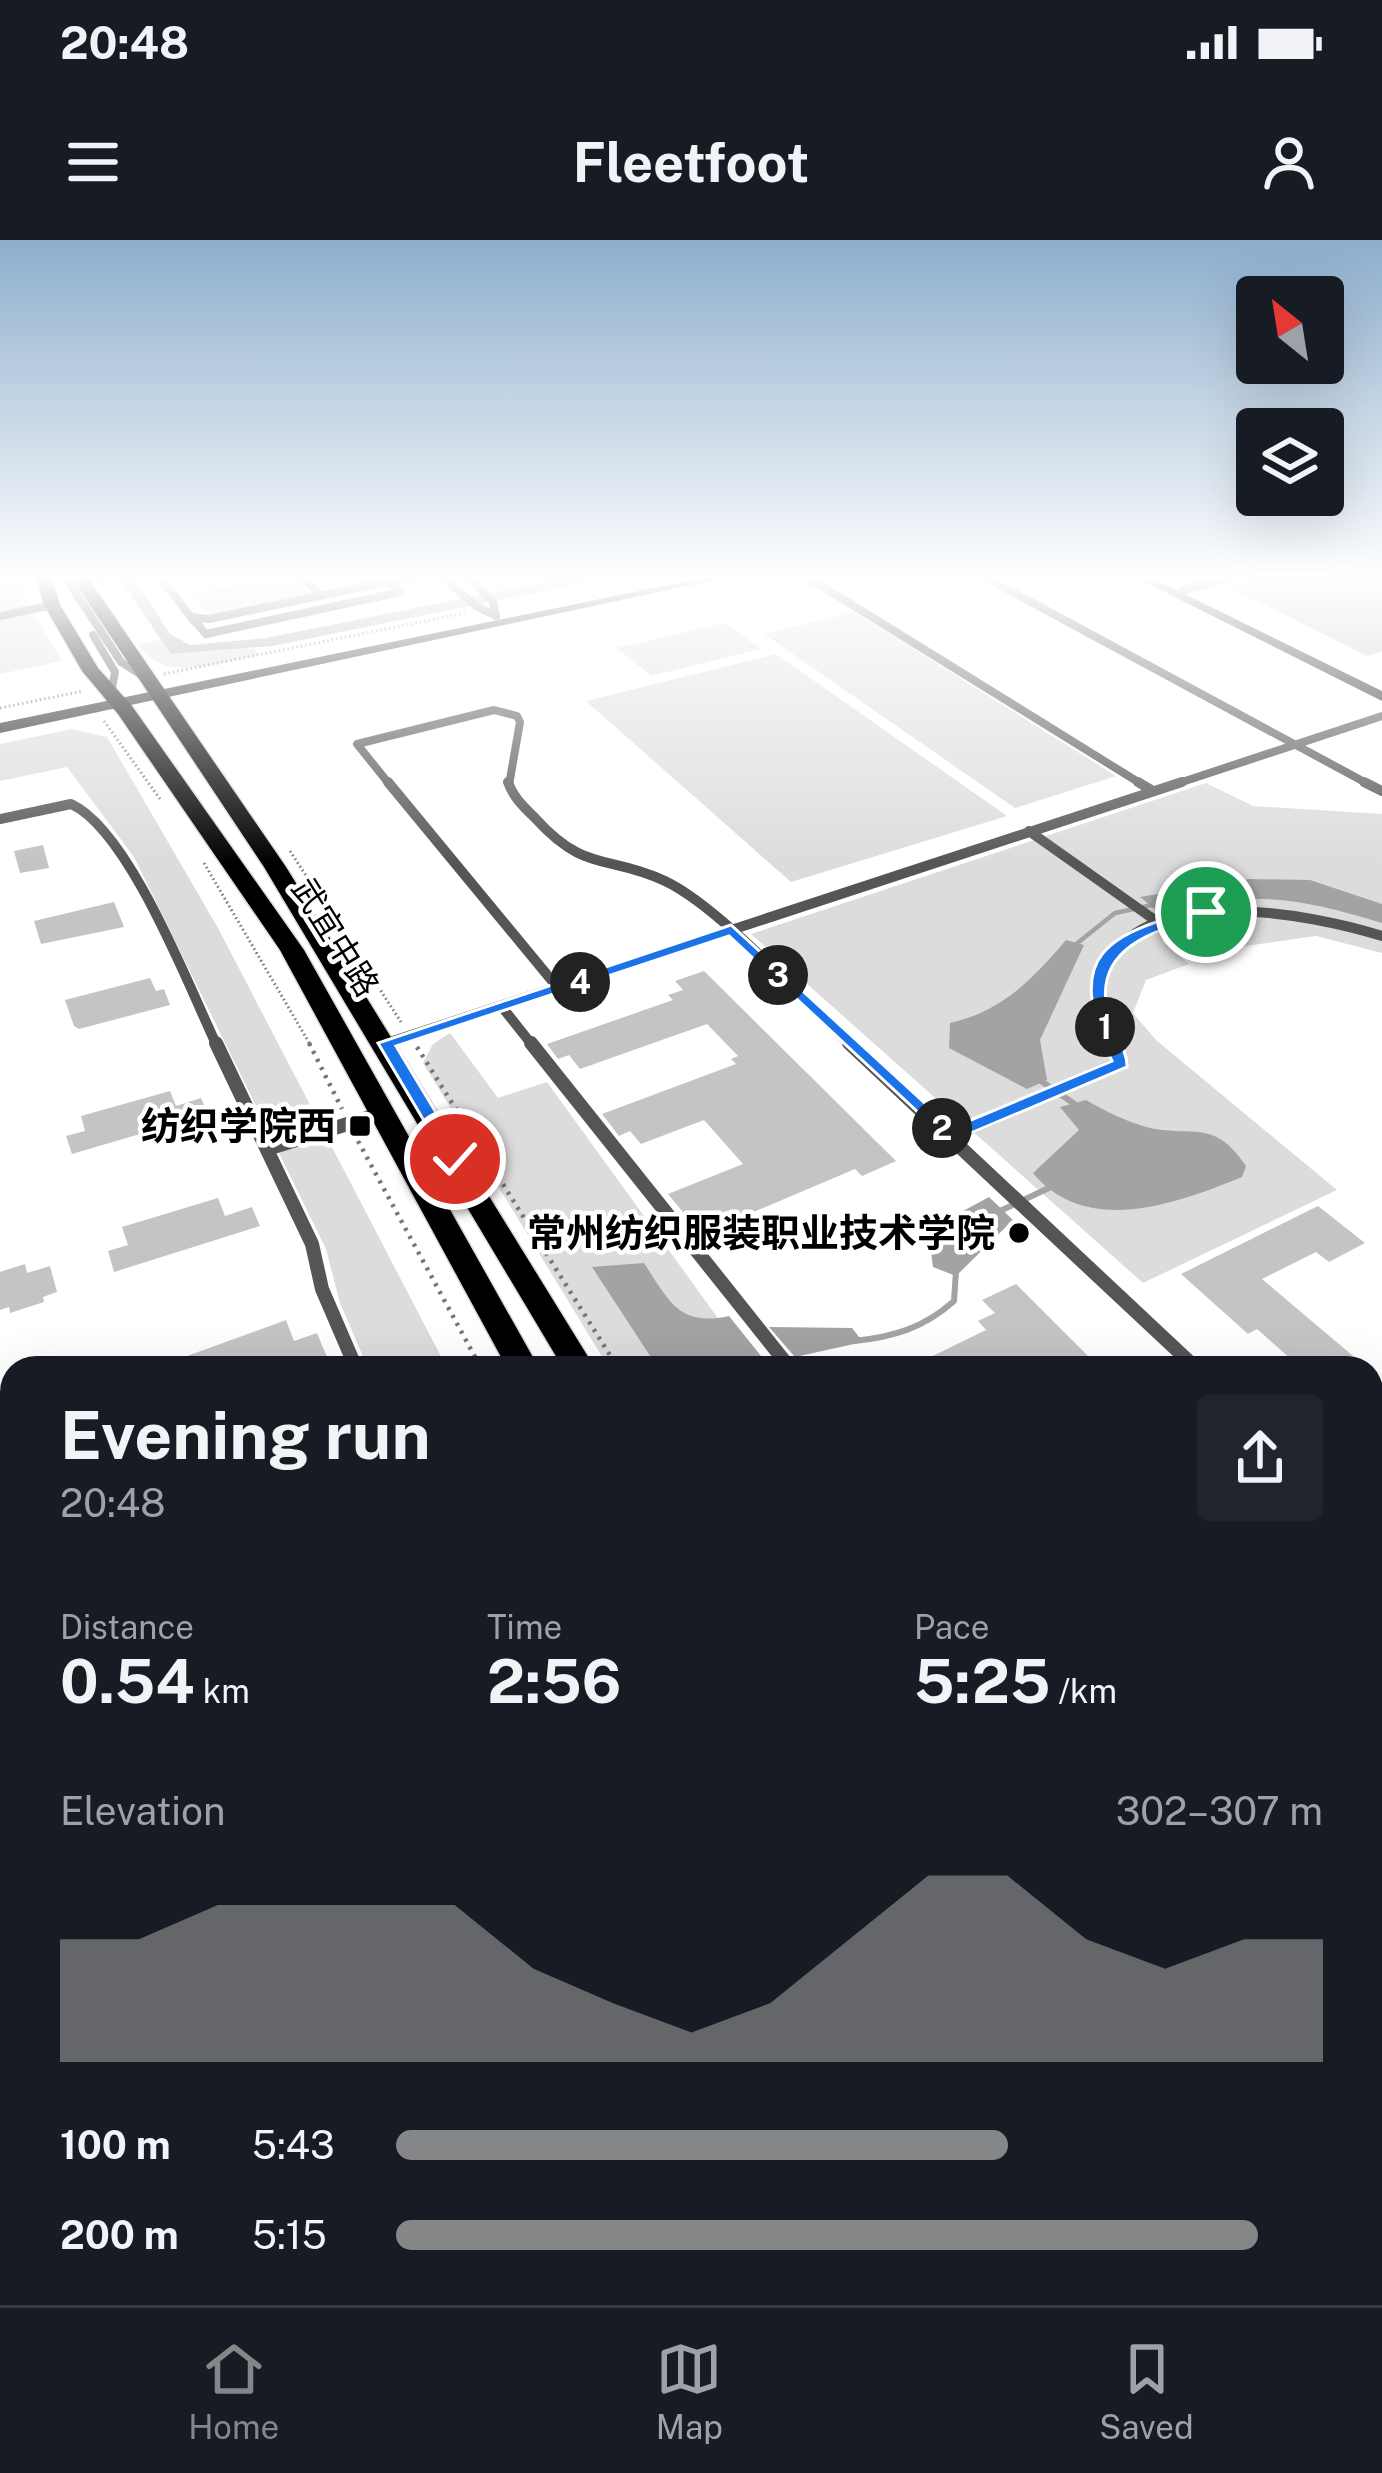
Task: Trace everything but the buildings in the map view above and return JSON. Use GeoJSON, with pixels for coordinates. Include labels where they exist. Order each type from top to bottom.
{"type":"FeatureCollection","features":[{"type":"Feature","properties":{"kind":"main road","name":"武宜中路"},"geometry":{"type":"LineString","coordinates":[[91,671],[110,704],[292,950],[516,1356]]}},
{"type":"Feature","properties":{"kind":"main road","name":"武宜中路"},"geometry":{"type":"LineString","coordinates":[[147,671],[387,1043],[572,1356]]}},
{"type":"Feature","properties":{"kind":"main road"},"geometry":{"type":"LineString","coordinates":[[0,728],[235,671]]}},
{"type":"Feature","properties":{"kind":"main road"},"geometry":{"type":"LineString","coordinates":[[160,688],[243,671]]}},
{"type":"Feature","properties":{"kind":"main road"},"geometry":{"type":"LineString","coordinates":[[1337,671],[1382,693]]}},
{"type":"Feature","properties":{"kind":"main road"},"geometry":{"type":"LineString","coordinates":[[1340,671],[1382,693]]}},
{"type":"Feature","properties":{"kind":"main road"},"geometry":{"type":"LineString","coordinates":[[0,717],[110,704]]}},
{"type":"Feature","properties":{"kind":"lane"},"geometry":{"type":"LineString","coordinates":[[110,704],[115,671]]}},
{"type":"Feature","properties":{"kind":"lane"},"geometry":{"type":"LineString","coordinates":[[961,671],[1153,790]]}},
{"type":"Feature","properties":{"kind":"lane"},"geometry":{"type":"LineString","coordinates":[[1161,671],[1382,791]]}},
{"type":"Feature","properties":{"kind":"lane"},"geometry":{"type":"LineString","coordinates":[[558,988],[357,745],[494,710],[517,716],[520,722],[508,782],[512,793],[556,841],[578,856],[663,880],[695,899],[1183,1356]]}},
{"type":"Feature","properties":{"kind":"lane"},"geometry":{"type":"LineString","coordinates":[[387,1043],[1382,716]]}},
{"type":"Feature","properties":{"kind":"lane"},"geometry":{"type":"LineString","coordinates":[[0,818],[71,804],[82,808],[119,850],[312,1244],[322,1289],[351,1356]]}},
{"type":"Feature","properties":{"kind":"lane"},"geometry":{"type":"LineString","coordinates":[[1029,831],[1159,923]]}},
{"type":"Feature","properties":{"kind":"lane"},"geometry":{"type":"LineString","coordinates":[[950,1136],[1121,1063],[1101,1018],[1096,991],[1100,976],[1104,962],[1120,943],[1159,923],[1206,912],[1253,910],[1310,916],[1382,937]]}},
{"type":"Feature","properties":{"kind":"lane"},"geometry":{"type":"LineString","coordinates":[[502,1006],[780,1356]]}},
{"type":"Feature","properties":{"kind":"lane"},"geometry":{"type":"LineString","coordinates":[[267,1149],[383,1112]]}},
{"type":"Feature","properties":{"kind":"path"},"geometry":{"type":"LineString","coordinates":[[0,708],[60,696]]}},
{"type":"Feature","properties":{"kind":"path"},"geometry":{"type":"LineString","coordinates":[[110,704],[171,814]]}},
{"type":"Feature","properties":{"kind":"path"},"geometry":{"type":"LineString","coordinates":[[197,850],[304,1033],[475,1356]]}},
{"type":"Feature","properties":{"kind":"shaded area"},"geometry":{"type":"Polygon","coordinates":[[[706,671],[801,671],[1007,816],[791,882],[586,701],[706,671]]]}},
{"type":"Feature","properties":{"kind":"shaded area"},"geometry":{"type":"Polygon","coordinates":[[[818,671],[949,671],[1116,776],[1015,808],[818,671]]]}},
{"type":"Feature","properties":{"kind":"shaded area"},"geometry":{"type":"Polygon","coordinates":[[[72,729],[107,737],[218,928],[441,1356],[363,1356],[340,1303],[326,1249],[134,857],[67,767],[0,781],[0,744],[72,729]]]}},
{"type":"Feature","properties":{"kind":"shaded area"},"geometry":{"type":"Polygon","coordinates":[[[1206,783],[1253,806],[1382,814],[1382,953],[1316,936],[1239,947],[1204,927],[1162,941],[1189,964],[1146,980],[1133,1013],[1156,1040],[1337,1190],[1143,1283],[751,934],[1206,783]]]}},
{"type":"Feature","properties":{"kind":"shaded area"},"geometry":{"type":"Polygon","coordinates":[[[1249,879],[1310,880],[1382,904],[1382,923],[1270,899],[1218,900],[1156,910],[1140,897],[1249,879]]]}},
{"type":"Feature","properties":{"kind":"shaded area"},"geometry":{"type":"Polygon","coordinates":[[[1066,940],[1084,945],[1040,1040],[1047,1080],[1027,1089],[949,1048],[950,1023],[985,1011],[1015,992],[1066,940]]]}},
{"type":"Feature","properties":{"kind":"shaded area"},"geometry":{"type":"Polygon","coordinates":[[[450,1033],[498,1098],[547,1082],[745,1356],[602,1356],[423,1063],[433,1044],[450,1033]]]}},
{"type":"Feature","properties":{"kind":"shaded area"},"geometry":{"type":"Polygon","coordinates":[[[1086,1100],[1142,1126],[1214,1136],[1246,1166],[1242,1177],[1189,1197],[1133,1209],[1105,1210],[1054,1193],[1033,1173],[1079,1130],[1060,1107],[1086,1100]]]}},
{"type":"Feature","properties":{"kind":"shaded area"},"geometry":{"type":"Polygon","coordinates":[[[989,1197],[1013,1220],[956,1276],[933,1267],[928,1230],[989,1197]]]}},
{"type":"Feature","properties":{"kind":"shaded area"},"geometry":{"type":"Polygon","coordinates":[[[644,1263],[677,1308],[698,1318],[729,1316],[761,1356],[650,1356],[592,1267],[644,1263]]]}},
{"type":"Feature","properties":{"kind":"shaded area"},"geometry":{"type":"Polygon","coordinates":[[[769,1327],[852,1328],[863,1342],[800,1356],[794,1356],[769,1327]]]}},
{"type":"Feature","properties":{"kind":"waterway"},"geometry":{"type":"LineString","coordinates":[[1070,949],[1115,913],[1157,904]]}},
{"type":"Feature","properties":{"kind":"waterway"},"geometry":{"type":"LineString","coordinates":[[1038,1079],[1076,1105]]}},
{"type":"Feature","properties":{"kind":"waterway"},"geometry":{"type":"LineString","coordinates":[[1000,1211],[1053,1186]]}},
{"type":"Feature","properties":{"kind":"waterway"},"geometry":{"type":"LineString","coordinates":[[854,1341],[907,1330],[943,1310],[954,1301],[956,1271]]}},
{"type":"Feature","properties":{"kind":"place","name":"纺织学院西"},"geometry":{"type":"Point","coordinates":[360,1126]}},
{"type":"Feature","properties":{"kind":"place","name":"常州纺织服装职业技术学院"},"geometry":{"type":"Point","coordinates":[1019,1233]}},
{"type":"Feature","properties":{"kind":"route"},"geometry":{"type":"LineString","coordinates":[[455,1159],[387,1043],[731,930],[950,1136],[1121,1063],[1122,1055],[1101,1018],[1096,991],[1104,962],[1120,943],[1149,927],[1206,912]]}}]}
